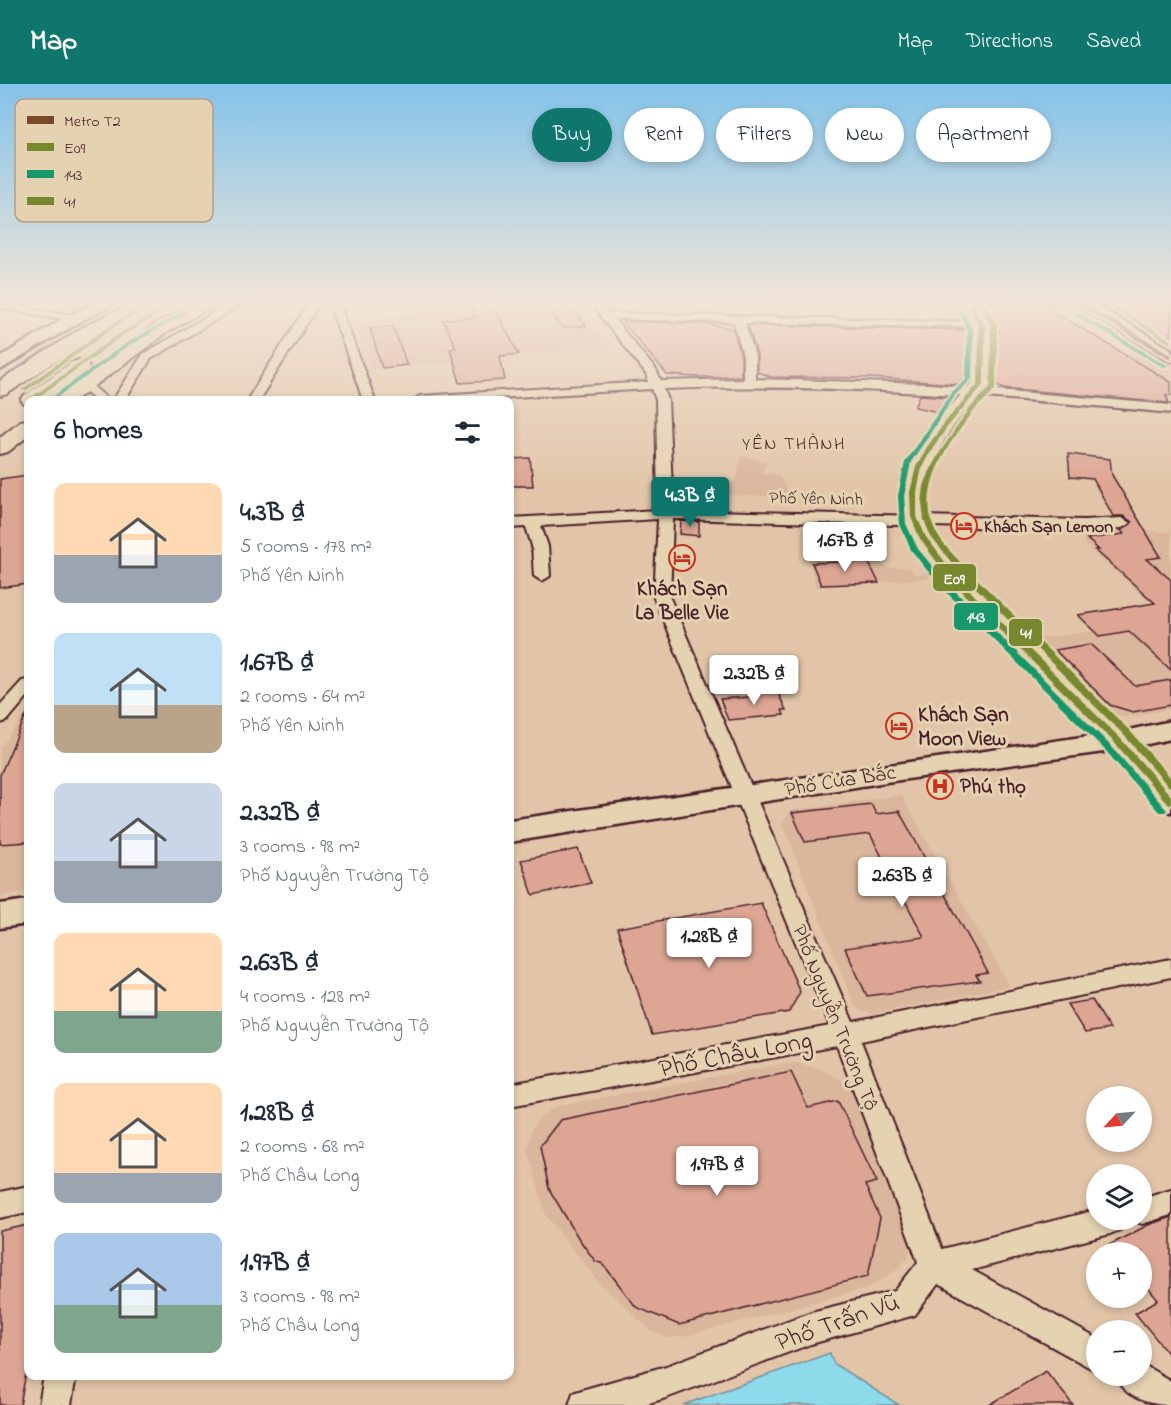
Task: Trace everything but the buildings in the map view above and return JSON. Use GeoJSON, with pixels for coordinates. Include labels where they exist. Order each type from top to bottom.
{"type":"FeatureCollection","features":[{"type":"Feature","properties":{"kind":"main road"},"geometry":{"type":"LineString","coordinates":[[0,390],[39,365]]}},
{"type":"Feature","properties":{"kind":"main road"},"geometry":{"type":"LineString","coordinates":[[37,396],[80,365]]}},
{"type":"Feature","properties":{"kind":"main road"},"geometry":{"type":"LineString","coordinates":[[69,396],[112,365]]}},
{"type":"Feature","properties":{"kind":"main road"},"geometry":{"type":"LineString","coordinates":[[981,365],[981,384],[964,400],[919,467],[913,496],[914,519],[925,543],[950,574],[1118,741],[1171,802]]}},
{"type":"Feature","properties":{"kind":"main road"},"geometry":{"type":"LineString","coordinates":[[0,447],[19,429]]}},
{"type":"Feature","properties":{"kind":"main road","name":"Phố Cửa Bắc"},"geometry":{"type":"LineString","coordinates":[[514,830],[1118,741],[1171,730]]}},
{"type":"Feature","properties":{"kind":"main road"},"geometry":{"type":"LineString","coordinates":[[0,916],[24,913]]}},
{"type":"Feature","properties":{"kind":"street"},"geometry":{"type":"LineString","coordinates":[[122,396],[142,365]]}},
{"type":"Feature","properties":{"kind":"street"},"geometry":{"type":"LineString","coordinates":[[256,396],[276,365]]}},
{"type":"Feature","properties":{"kind":"street"},"geometry":{"type":"LineString","coordinates":[[357,365],[368,396]]}},
{"type":"Feature","properties":{"kind":"street","name":"Phố Nguyễn Trường Tộ"},"geometry":{"type":"LineString","coordinates":[[645,365],[659,387],[665,452],[663,472],[666,514],[662,598],[845,1034],[934,1265]]}},
{"type":"Feature","properties":{"kind":"street"},"geometry":{"type":"LineString","coordinates":[[749,365],[749,384]]}},
{"type":"Feature","properties":{"kind":"street"},"geometry":{"type":"LineString","coordinates":[[476,396],[603,387],[852,384],[1171,409]]}},
{"type":"Feature","properties":{"kind":"street"},"geometry":{"type":"LineString","coordinates":[[84,385],[98,396]]}},
{"type":"Feature","properties":{"kind":"street","name":"Phố Yên Ninh"},"geometry":{"type":"LineString","coordinates":[[514,523],[666,514],[1084,525],[1122,523]]}},
{"type":"Feature","properties":{"kind":"street"},"geometry":{"type":"LineString","coordinates":[[532,521],[540,546],[542,576]]}},
{"type":"Feature","properties":{"kind":"street"},"geometry":{"type":"LineString","coordinates":[[0,717],[24,690]]}},
{"type":"Feature","properties":{"kind":"street","name":"Phố Châu Long"},"geometry":{"type":"LineString","coordinates":[[514,1094],[845,1034],[1171,968]]}},
{"type":"Feature","properties":{"kind":"street"},"geometry":{"type":"LineString","coordinates":[[0,1205],[24,1200]]}},
{"type":"Feature","properties":{"kind":"street"},"geometry":{"type":"LineString","coordinates":[[1152,1208],[1171,1202]]}},
{"type":"Feature","properties":{"kind":"street"},"geometry":{"type":"LineString","coordinates":[[934,1265],[1086,1226]]}},
{"type":"Feature","properties":{"kind":"street"},"geometry":{"type":"LineString","coordinates":[[934,1265],[1086,1349]]}},
{"type":"Feature","properties":{"kind":"street","name":"Phố Trấn Vũ"},"geometry":{"type":"LineString","coordinates":[[585,1405],[666,1382],[811,1328],[904,1304],[934,1265]]}},
{"type":"Feature","properties":{"kind":"street"},"geometry":{"type":"LineString","coordinates":[[55,1405],[59,1380]]}},
{"type":"Feature","properties":{"kind":"street"},"geometry":{"type":"LineString","coordinates":[[1149,1386],[1171,1399]]}},
{"type":"Feature","properties":{"kind":"shaded area"},"geometry":{"type":"Polygon","coordinates":[[[369,365],[417,365],[370,369],[369,365]]]}},
{"type":"Feature","properties":{"kind":"shaded area"},"geometry":{"type":"Polygon","coordinates":[[[1119,365],[1168,365],[1171,367],[1171,379],[1148,379],[1119,365]]]}},
{"type":"Feature","properties":{"kind":"shaded area"},"geometry":{"type":"Polygon","coordinates":[[[741,456],[767,462],[761,473],[779,475],[790,497],[721,495],[722,480],[736,481],[741,456]]]}},
{"type":"Feature","properties":{"kind":"shaded area"},"geometry":{"type":"Polygon","coordinates":[[[1118,529],[1171,532],[1171,709],[1126,717],[1101,711],[1030,640],[1094,631],[1078,615],[1151,603],[1084,544],[1084,536],[1090,533],[1118,529]]]}},
{"type":"Feature","properties":{"kind":"shaded area"},"geometry":{"type":"Polygon","coordinates":[[[809,560],[874,560],[889,568],[909,568],[916,575],[929,573],[932,578],[816,587],[809,560]]]}},
{"type":"Feature","properties":{"kind":"shaded area"},"geometry":{"type":"Polygon","coordinates":[[[24,717],[24,892],[0,896],[0,748],[24,717]]]}},
{"type":"Feature","properties":{"kind":"shaded area"},"geometry":{"type":"Polygon","coordinates":[[[901,795],[1010,986],[873,1014],[862,1011],[854,1005],[782,823],[790,811],[901,795]]]}},
{"type":"Feature","properties":{"kind":"shaded area"},"geometry":{"type":"Polygon","coordinates":[[[797,1063],[818,1068],[840,1079],[861,1105],[910,1232],[909,1257],[893,1273],[868,1288],[686,1336],[667,1338],[651,1331],[597,1280],[546,1215],[527,1149],[532,1128],[541,1117],[557,1106],[781,1064],[797,1063]]]}},
{"type":"Feature","properties":{"kind":"water"},"geometry":{"type":"Polygon","coordinates":[[[830,1353],[834,1364],[899,1405],[683,1405],[830,1353]]]}},
{"type":"Feature","properties":{"kind":"transit line","name":"41"},"geometry":{"type":"LineString","coordinates":[[24,390],[59,365]]}},
{"type":"Feature","properties":{"kind":"transit line","name":"E09"},"geometry":{"type":"LineString","coordinates":[[37,396],[80,365]]}},
{"type":"Feature","properties":{"kind":"transit line","name":"143"},"geometry":{"type":"LineString","coordinates":[[56,396],[100,365]]}},
{"type":"Feature","properties":{"kind":"transit line","name":"143"},"geometry":{"type":"LineString","coordinates":[[969,365],[969,379],[954,393],[908,462],[901,496],[903,524],[915,550],[942,583],[1109,749],[1162,810]]}},
{"type":"Feature","properties":{"kind":"transit line","name":"E09"},"geometry":{"type":"LineString","coordinates":[[981,365],[981,384],[947,424],[919,467],[915,479],[913,505],[914,517],[923,538],[943,565],[971,596],[1117,740],[1171,802]]}},
{"type":"Feature","properties":{"kind":"transit line","name":"41"},"geometry":{"type":"LineString","coordinates":[[993,365],[993,387],[973,408],[950,439],[933,470],[927,486],[925,503],[927,520],[935,537],[959,566],[1126,732],[1171,784]]}},
{"type":"Feature","properties":{"kind":"place","name":"Khách Sạn Lemon"},"geometry":{"type":"Point","coordinates":[964,526]}},
{"type":"Feature","properties":{"kind":"place","name":"Khách Sạn La Belle Vie"},"geometry":{"type":"Point","coordinates":[682,558]}},
{"type":"Feature","properties":{"kind":"place","name":"Khách Sạn Moon View"},"geometry":{"type":"Point","coordinates":[899,726]}},
{"type":"Feature","properties":{"kind":"place","name":"Phú thọ"},"geometry":{"type":"Point","coordinates":[940,786]}},
{"type":"Feature","properties":{"kind":"district","name":"YÊN THÀNH"},"geometry":{"type":"Point","coordinates":[794,443]}}]}
